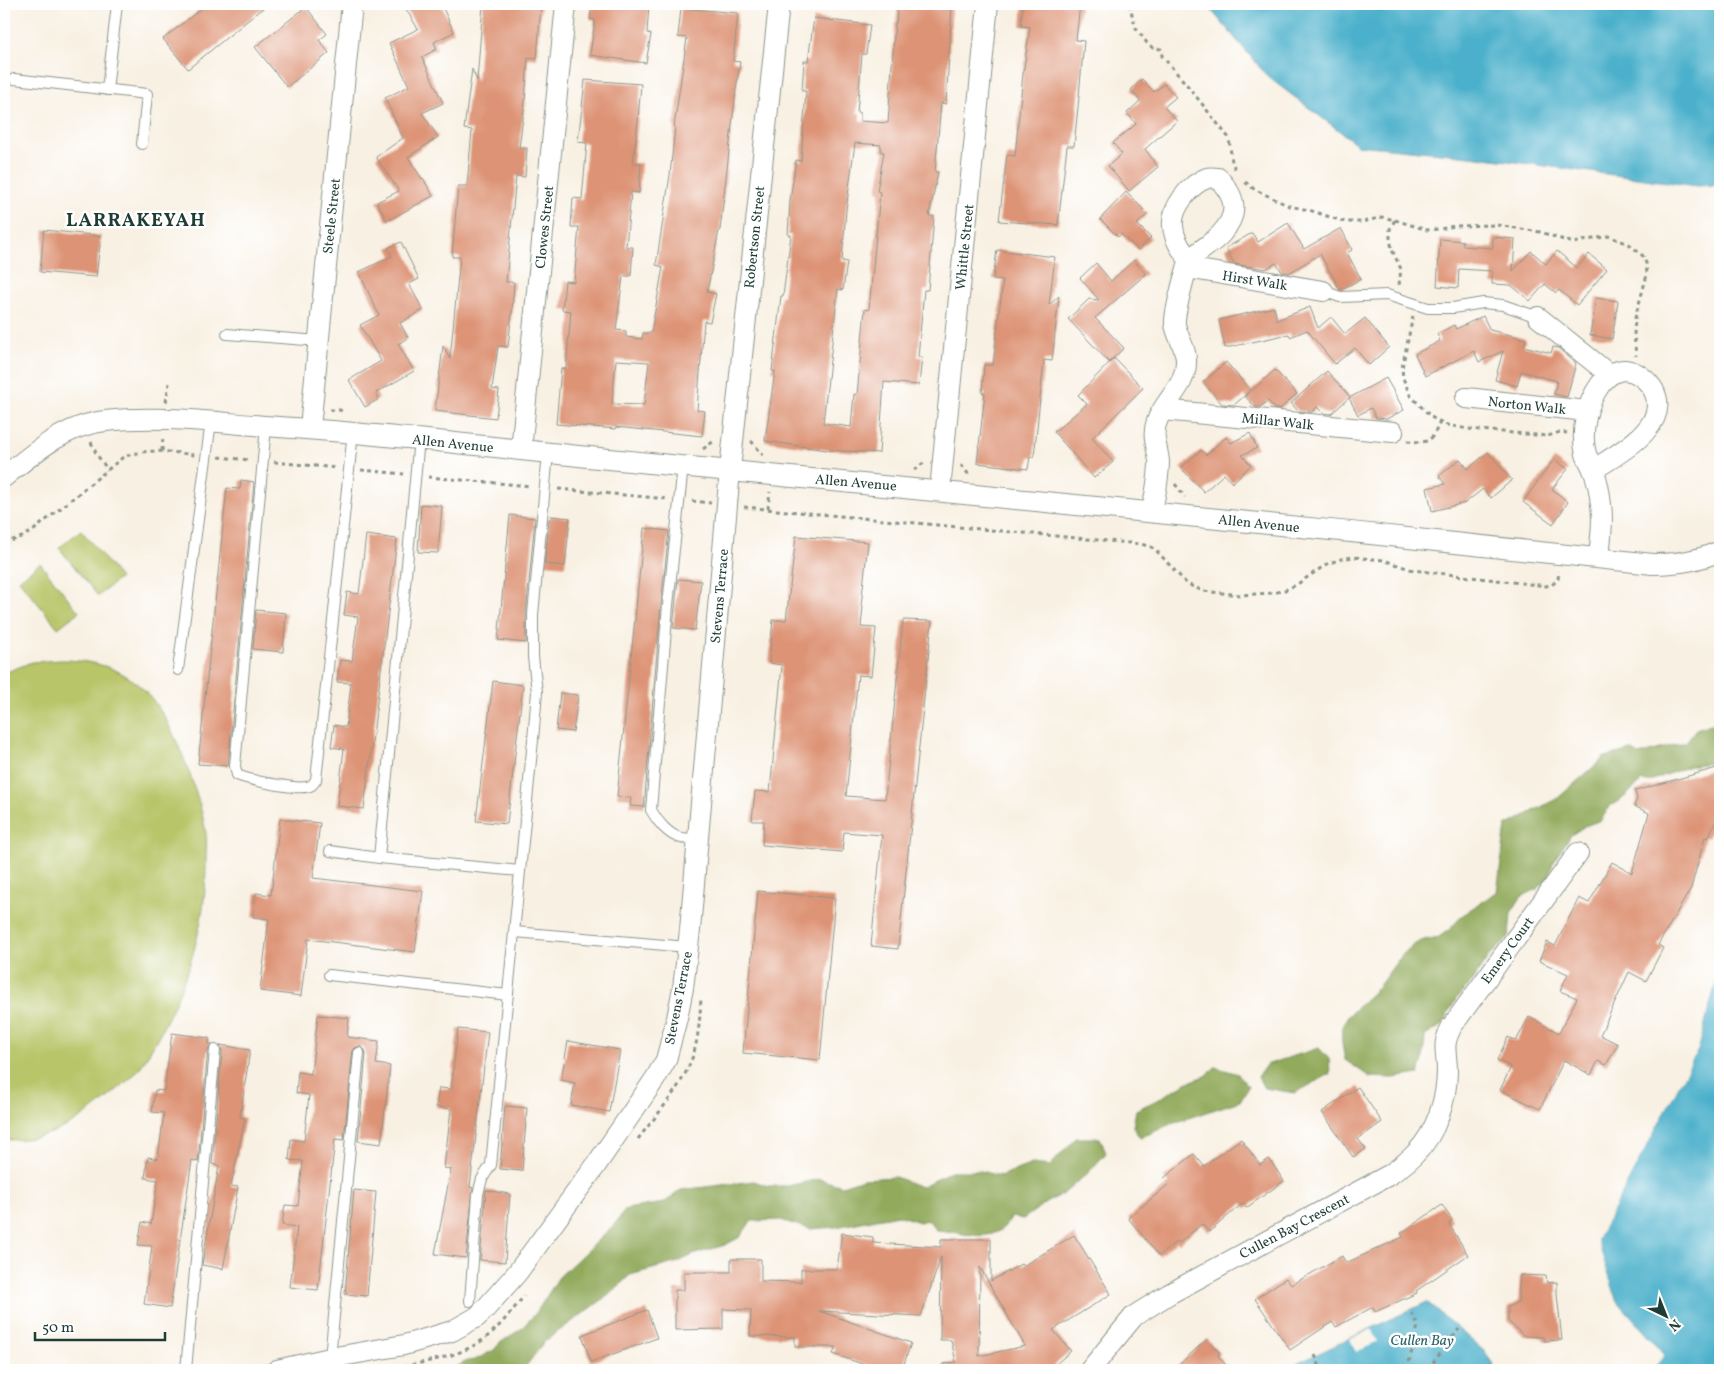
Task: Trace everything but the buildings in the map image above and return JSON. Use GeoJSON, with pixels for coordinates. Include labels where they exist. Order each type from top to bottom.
{"type":"FeatureCollection","features":[{"type":"Feature","properties":{"kind":"street","name":"Steele Street"},"geometry":{"type":"LineString","coordinates":[[310,428],[352,4]]}},
{"type":"Feature","properties":{"kind":"street","name":"Clowes Street"},"geometry":{"type":"LineString","coordinates":[[521,450],[566,4]]}},
{"type":"Feature","properties":{"kind":"street","name":"Robertson Street"},"geometry":{"type":"LineString","coordinates":[[730,470],[779,4]]}},
{"type":"Feature","properties":{"kind":"street","name":"Whittle Street"},"geometry":{"type":"LineString","coordinates":[[940,490],[988,4]]}},
{"type":"Feature","properties":{"kind":"street","name":"Hirst Walk"},"geometry":{"type":"LineString","coordinates":[[1163,410],[1182,383],[1185,372],[1185,350],[1177,330],[1175,318],[1189,264],[1323,291]]}},
{"type":"Feature","properties":{"kind":"street"},"geometry":{"type":"LineString","coordinates":[[1538,316],[1610,375]]}},
{"type":"Feature","properties":{"kind":"street"},"geometry":{"type":"LineString","coordinates":[[1593,470],[1641,436],[1653,420],[1656,411],[1655,393],[1651,386],[1633,372],[1617,371],[1610,375],[1603,381],[1591,399],[1587,411],[1586,454],[1593,470],[1602,508],[1599,558]]}},
{"type":"Feature","properties":{"kind":"street","name":"Norton Walk"},"geometry":{"type":"LineString","coordinates":[[1466,398],[1587,411]]}},
{"type":"Feature","properties":{"kind":"street","name":"Millar Walk"},"geometry":{"type":"LineString","coordinates":[[1163,410],[1393,432]]}},
{"type":"Feature","properties":{"kind":"street"},"geometry":{"type":"LineString","coordinates":[[1152,511],[1159,463],[1154,435],[1157,421],[1163,410]]}},
{"type":"Feature","properties":{"kind":"street","name":"Allen Avenue"},"geometry":{"type":"LineString","coordinates":[[4,477],[44,447],[64,434],[85,424],[128,420],[211,421],[353,432],[548,453],[1152,511],[1653,564],[1679,564],[1708,557],[1720,551]]}},
{"type":"Feature","properties":{"kind":"street","name":"Stevens Terrace"},"geometry":{"type":"LineString","coordinates":[[277,1370],[330,1358],[404,1345],[452,1331],[477,1317],[517,1273],[594,1168],[666,1060],[677,1018],[688,948],[730,470]]}},
{"type":"Feature","properties":{"kind":"street","name":"Emery Court"},"geometry":{"type":"LineString","coordinates":[[1444,1051],[1444,1043],[1452,1026],[1578,853]]}},
{"type":"Feature","properties":{"kind":"street","name":"Cullen Bay Crescent"},"geometry":{"type":"LineString","coordinates":[[1090,1370],[1134,1316],[1143,1310],[1389,1175],[1408,1161],[1424,1143],[1438,1118],[1447,1081],[1447,1062],[1444,1051]]}},
{"type":"Feature","properties":{"kind":"lane"},"geometry":{"type":"LineString","coordinates":[[107,90],[117,4]]}},
{"type":"Feature","properties":{"kind":"lane"},"geometry":{"type":"LineString","coordinates":[[14,79],[147,94],[142,144]]}},
{"type":"Feature","properties":{"kind":"lane"},"geometry":{"type":"LineString","coordinates":[[1323,291],[1340,297],[1387,295],[1428,308],[1453,308],[1483,303],[1502,305],[1538,316]]}},
{"type":"Feature","properties":{"kind":"lane"},"geometry":{"type":"LineString","coordinates":[[227,334],[318,341]]}},
{"type":"Feature","properties":{"kind":"lane"},"geometry":{"type":"LineString","coordinates":[[178,670],[211,421]]}},
{"type":"Feature","properties":{"kind":"lane"},"geometry":{"type":"LineString","coordinates":[[266,426],[235,766],[237,775],[250,780],[301,787],[310,786],[316,780],[353,432]]}},
{"type":"Feature","properties":{"kind":"lane"},"geometry":{"type":"LineString","coordinates":[[380,858],[419,439]]}},
{"type":"Feature","properties":{"kind":"lane"},"geometry":{"type":"LineString","coordinates":[[470,1301],[478,1194],[482,1179],[491,1165],[515,932],[537,692],[533,657],[533,615],[548,453]]}},
{"type":"Feature","properties":{"kind":"lane"},"geometry":{"type":"LineString","coordinates":[[683,466],[668,605],[651,810],[660,824],[673,834],[681,838],[698,838]]}},
{"type":"Feature","properties":{"kind":"lane"},"geometry":{"type":"LineString","coordinates":[[330,852],[520,872]]}},
{"type":"Feature","properties":{"kind":"lane"},"geometry":{"type":"LineString","coordinates":[[515,932],[688,948]]}},
{"type":"Feature","properties":{"kind":"lane"},"geometry":{"type":"LineString","coordinates":[[329,975],[508,996]]}},
{"type":"Feature","properties":{"kind":"lane"},"geometry":{"type":"LineString","coordinates":[[186,1370],[215,1050]]}},
{"type":"Feature","properties":{"kind":"lane"},"geometry":{"type":"LineString","coordinates":[[330,1358],[359,1053]]}},
{"type":"Feature","properties":{"kind":"path"},"geometry":{"type":"LineString","coordinates":[[1129,4],[1136,28],[1153,48],[1161,48],[1162,56],[1228,138],[1232,162],[1237,173]]}},
{"type":"Feature","properties":{"kind":"path"},"geometry":{"type":"LineString","coordinates":[[1242,180],[1254,189],[1283,203],[1345,222],[1363,222],[1382,217],[1427,230],[1454,226],[1496,225],[1540,232],[1573,243],[1608,236],[1618,238],[1629,244],[1642,256],[1646,263],[1646,282],[1635,318],[1634,334],[1637,362]]}},
{"type":"Feature","properties":{"kind":"path"},"geometry":{"type":"LineString","coordinates":[[1394,220],[1390,229],[1390,240],[1392,252],[1400,264],[1401,274],[1396,297]]}},
{"type":"Feature","properties":{"kind":"path"},"geometry":{"type":"LineString","coordinates":[[701,451],[722,435],[734,436]]}},
{"type":"Feature","properties":{"kind":"path"},"geometry":{"type":"LineString","coordinates":[[4,543],[22,537],[34,530],[122,458],[133,452],[162,451],[768,509]]}},
{"type":"Feature","properties":{"kind":"path"},"geometry":{"type":"LineString","coordinates":[[745,516],[747,507]]}},
{"type":"Feature","properties":{"kind":"path"},"geometry":{"type":"LineString","coordinates":[[635,1144],[687,1070],[694,1052],[702,998]]}},
{"type":"Feature","properties":{"kind":"path"},"geometry":{"type":"LineString","coordinates":[[388,1370],[448,1357],[483,1340],[511,1313],[528,1290]]}},
{"type":"Feature","properties":{"kind":"path"},"geometry":{"type":"LineString","coordinates":[[1407,1370],[1418,1326],[1412,1313]]}},
{"type":"Feature","properties":{"kind":"path"},"geometry":{"type":"LineString","coordinates":[[1433,1363],[1459,1329]]}},
{"type":"Feature","properties":{"kind":"path"},"geometry":{"type":"LineString","coordinates":[[1315,1355],[1321,1370]]}},
{"type":"Feature","properties":{"kind":"green space"},"geometry":{"type":"Polygon","coordinates":[[[81,530],[120,578],[98,596],[59,548],[81,530]]]}},
{"type":"Feature","properties":{"kind":"green space"},"geometry":{"type":"Polygon","coordinates":[[[40,563],[79,612],[58,628],[19,580],[40,563]]]}},
{"type":"Feature","properties":{"kind":"green space"},"geometry":{"type":"Polygon","coordinates":[[[61,660],[105,666],[123,674],[138,684],[163,714],[186,764],[202,814],[206,834],[203,906],[194,952],[187,973],[169,1016],[147,1058],[139,1069],[99,1105],[75,1122],[37,1137],[6,1140],[4,1139],[4,673],[32,662],[61,660]]]}},
{"type":"Feature","properties":{"kind":"green space"},"geometry":{"type":"Polygon","coordinates":[[[1720,721],[1720,761],[1690,766],[1647,782],[1642,781],[1622,799],[1610,806],[1601,820],[1585,826],[1571,835],[1553,862],[1550,877],[1537,889],[1521,897],[1511,913],[1509,937],[1488,957],[1471,983],[1456,999],[1442,1025],[1425,1036],[1423,1060],[1419,1074],[1393,1078],[1370,1077],[1345,1060],[1342,1046],[1344,1022],[1377,988],[1409,948],[1426,940],[1436,939],[1449,930],[1465,913],[1497,892],[1506,826],[1558,798],[1605,757],[1631,750],[1639,755],[1686,742],[1696,729],[1720,721]]]}},
{"type":"Feature","properties":{"kind":"green space"},"geometry":{"type":"Polygon","coordinates":[[[1319,1048],[1329,1059],[1330,1074],[1295,1093],[1264,1088],[1258,1077],[1266,1065],[1319,1048]]]}},
{"type":"Feature","properties":{"kind":"green space"},"geometry":{"type":"Polygon","coordinates":[[[1215,1067],[1238,1074],[1248,1087],[1240,1101],[1173,1123],[1140,1138],[1133,1127],[1136,1110],[1186,1083],[1206,1076],[1215,1067]]]}},
{"type":"Feature","properties":{"kind":"green space"},"geometry":{"type":"Polygon","coordinates":[[[1076,1138],[1100,1138],[1106,1153],[1088,1173],[1063,1194],[1047,1202],[1023,1219],[1011,1217],[1005,1226],[997,1232],[988,1235],[978,1235],[936,1230],[928,1219],[920,1222],[897,1215],[836,1227],[810,1229],[781,1220],[751,1221],[740,1237],[725,1245],[695,1254],[678,1262],[630,1275],[609,1295],[545,1341],[523,1370],[451,1370],[494,1350],[500,1343],[521,1329],[536,1313],[559,1277],[615,1224],[626,1209],[664,1203],[681,1190],[754,1181],[768,1186],[788,1186],[819,1179],[842,1186],[863,1179],[895,1177],[921,1187],[951,1171],[980,1171],[1000,1176],[1032,1164],[1050,1166],[1076,1138]]]}},
{"type":"Feature","properties":{"kind":"water"},"geometry":{"type":"Polygon","coordinates":[[[1206,4],[1720,4],[1720,185],[1697,186],[1470,156],[1358,145],[1268,77],[1206,4]]]}},
{"type":"Feature","properties":{"kind":"water"},"geometry":{"type":"Polygon","coordinates":[[[1720,967],[1720,1370],[1678,1370],[1616,1299],[1597,1240],[1698,1049],[1720,967]]]}},
{"type":"Feature","properties":{"kind":"water","name":"Cullen Bay"},"geometry":{"type":"Polygon","coordinates":[[[1427,1302],[1484,1351],[1497,1370],[1288,1370],[1296,1364],[1427,1302]]]}},
{"type":"Feature","properties":{"kind":"pier"},"geometry":{"type":"Polygon","coordinates":[[[1720,965],[1698,1049],[1597,1240],[1614,1293],[1611,1293],[1594,1240],[1695,1048],[1718,966],[1720,965]]]}},
{"type":"Feature","properties":{"kind":"pier"},"geometry":{"type":"Polygon","coordinates":[[[1372,1329],[1378,1342],[1356,1352],[1350,1339],[1372,1329]]]}},
{"type":"Feature","properties":{"kind":"waterway"},"geometry":{"type":"LineString","coordinates":[[1664,1370],[1671,1362]]}},
{"type":"Feature","properties":{"kind":"district","name":"LARRAKEYAH"},"geometry":{"type":"Point","coordinates":[136,219]}}]}
